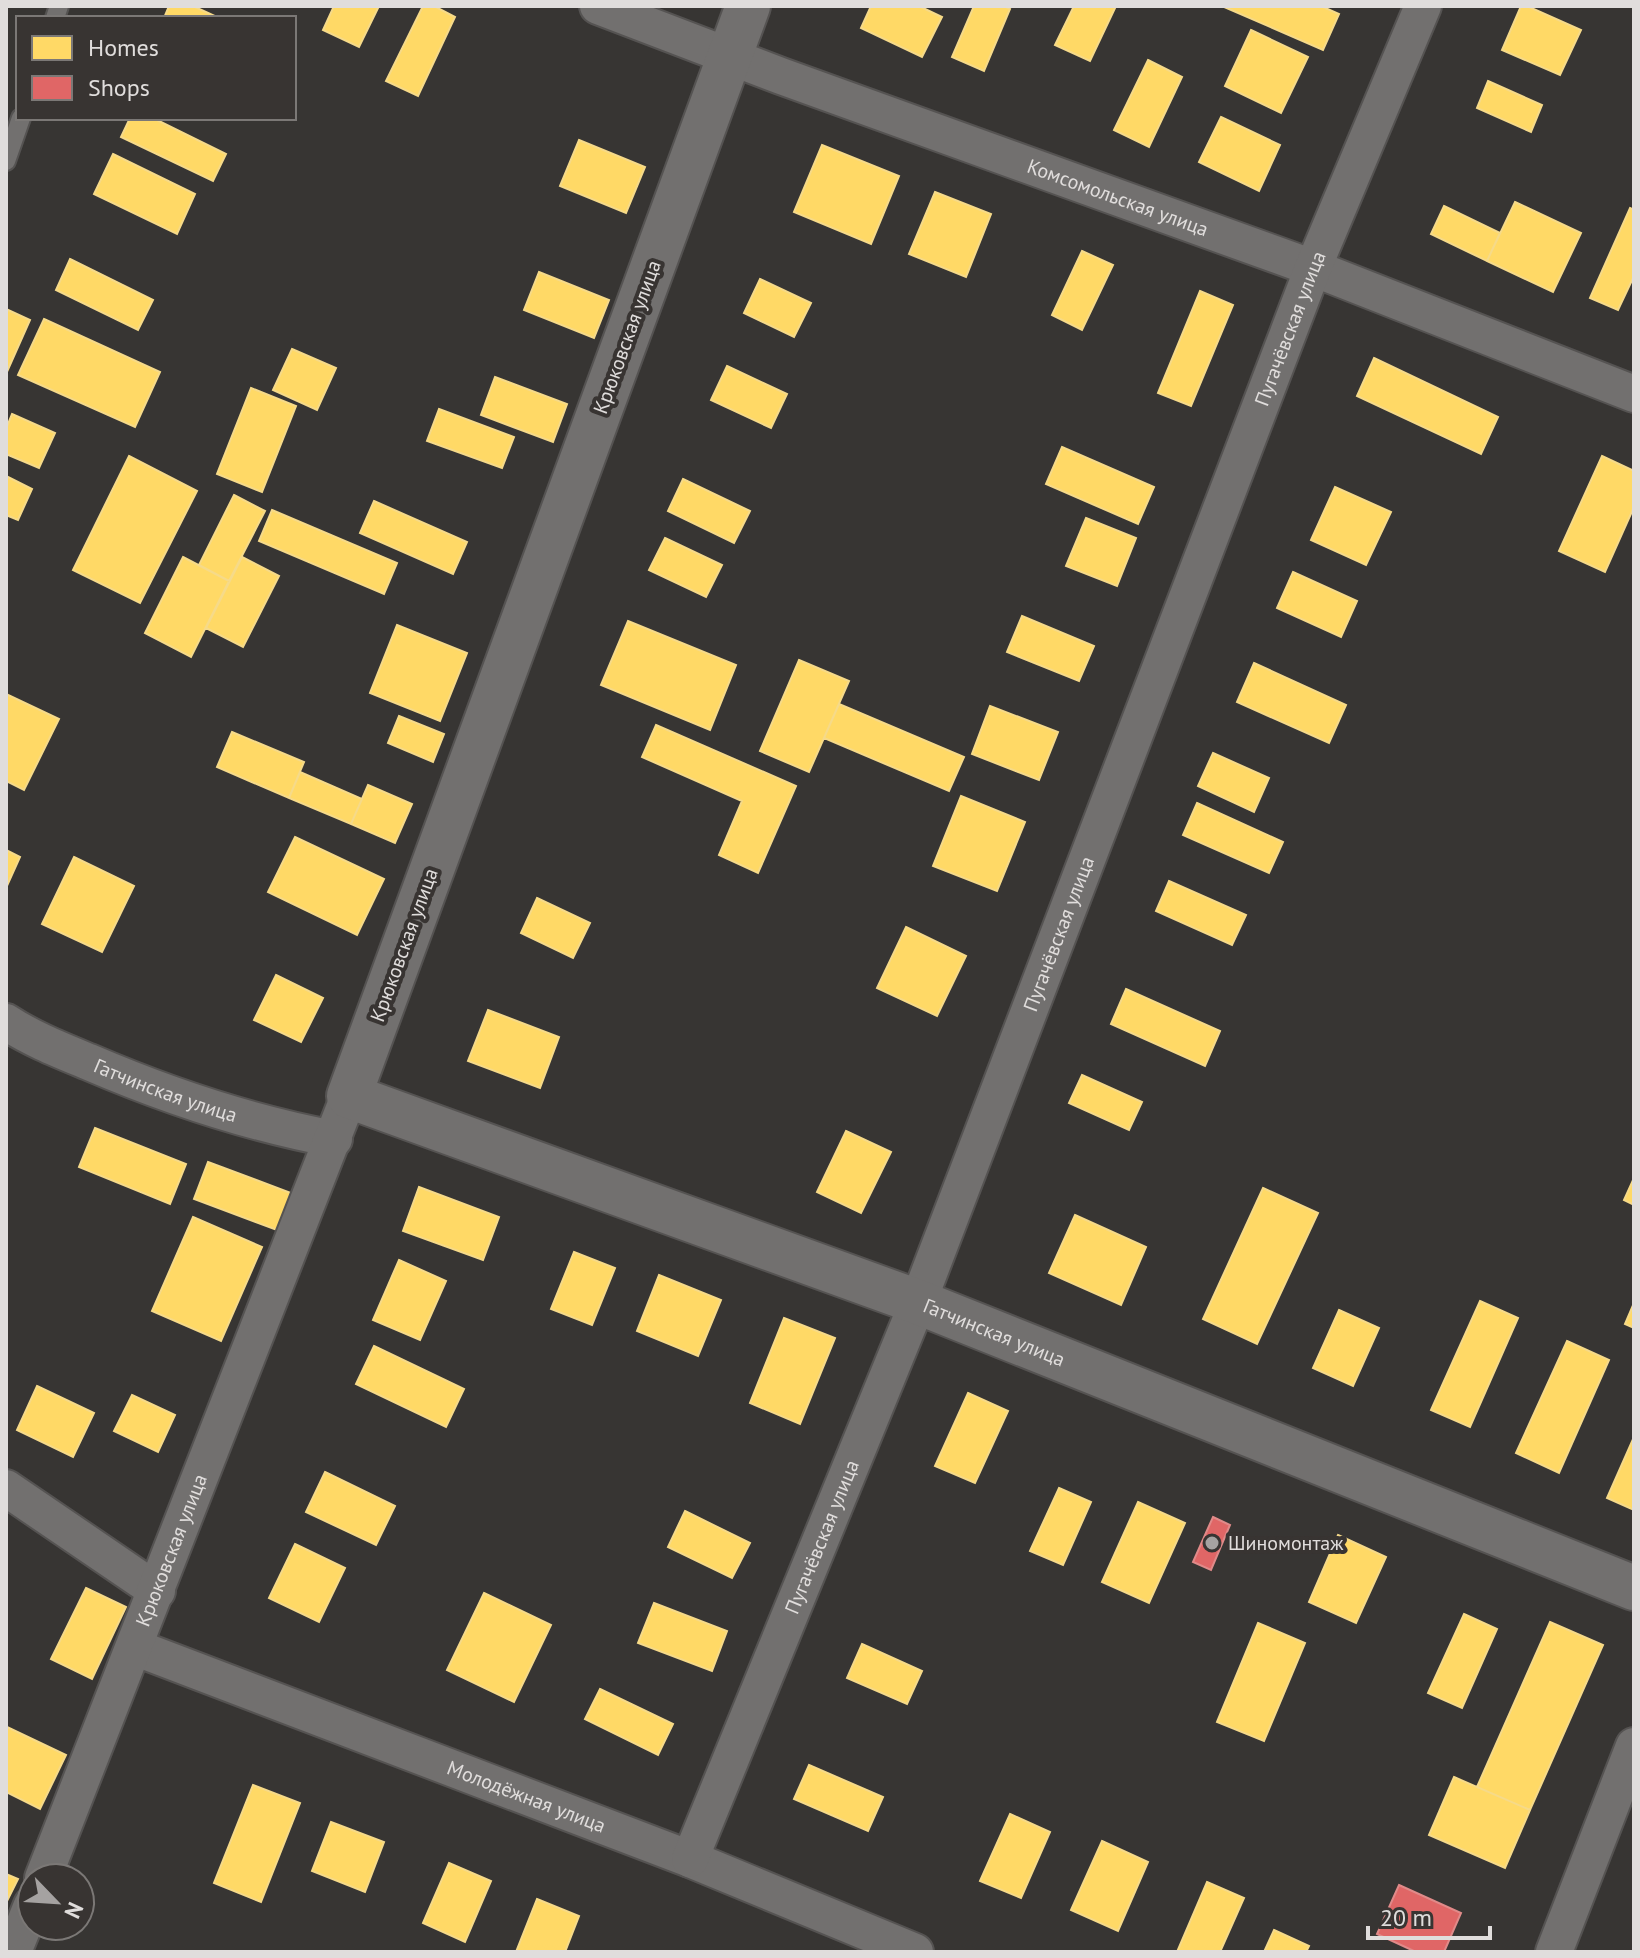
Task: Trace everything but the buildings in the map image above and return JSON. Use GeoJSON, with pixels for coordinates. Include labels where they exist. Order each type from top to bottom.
{"type":"FeatureCollection","features":[{"type":"Feature","properties":{"kind":"street","name":"Комсомольская улица"},"geometry":{"type":"LineString","coordinates":[[598,6],[729,57],[1313,268],[1634,394]]}},
{"type":"Feature","properties":{"kind":"street","name":"Крюковская улица"},"geometry":{"type":"LineString","coordinates":[[49,1862],[334,1139],[748,6]]}},
{"type":"Feature","properties":{"kind":"street","name":"Пугачёвская улица"},"geometry":{"type":"LineString","coordinates":[[690,1859],[918,1302],[1313,268],[1423,6]]}},
{"type":"Feature","properties":{"kind":"street","name":"Гатчинская улица"},"geometry":{"type":"LineString","coordinates":[[6,1022],[27,1036],[145,1086],[275,1128],[334,1139]]}},
{"type":"Feature","properties":{"kind":"street","name":"Гатчинская улица"},"geometry":{"type":"LineString","coordinates":[[349,1096],[918,1302],[1634,1588]]}},
{"type":"Feature","properties":{"kind":"street"},"geometry":{"type":"LineString","coordinates":[[6,1488],[157,1591]]}},
{"type":"Feature","properties":{"kind":"street","name":"Молодёжная улица"},"geometry":{"type":"LineString","coordinates":[[134,1647],[690,1859],[915,1952]]}},
{"type":"Feature","properties":{"kind":"street"},"geometry":{"type":"LineString","coordinates":[[1554,1952],[1634,1746]]}},
{"type":"Feature","properties":{"kind":"lane"},"geometry":{"type":"LineString","coordinates":[[6,161],[20,120]]}},
{"type":"Feature","properties":{"kind":"place","name":"Шиномонтаж"},"geometry":{"type":"Point","coordinates":[1212,1543]}}]}
